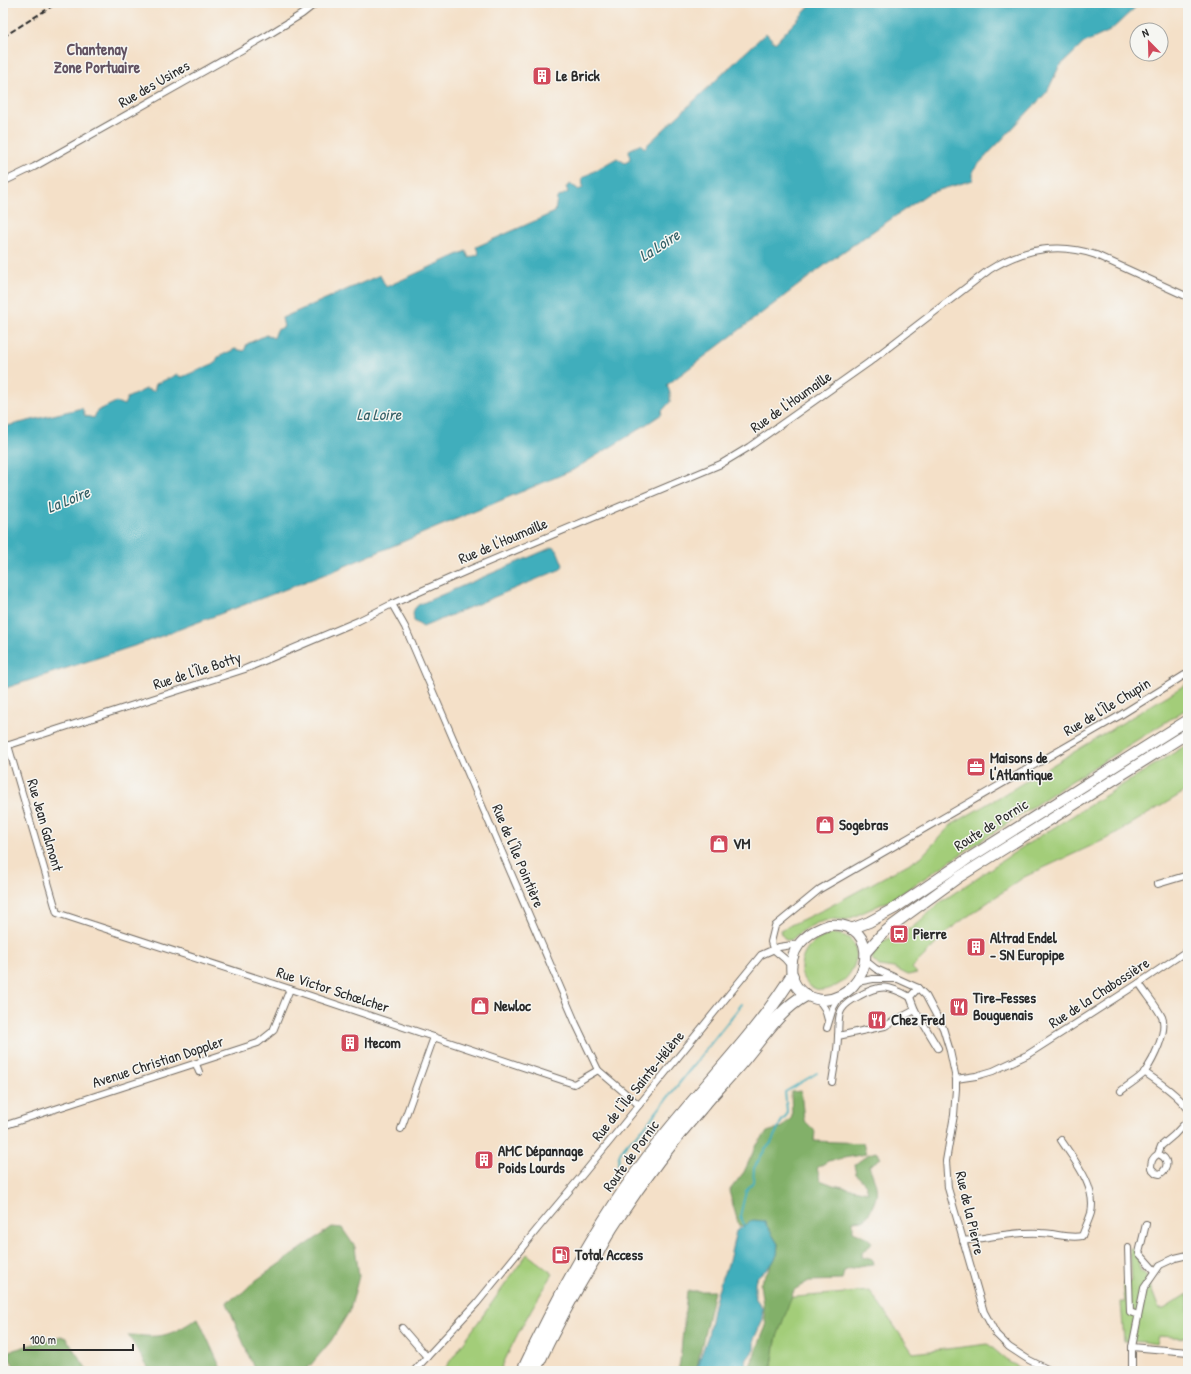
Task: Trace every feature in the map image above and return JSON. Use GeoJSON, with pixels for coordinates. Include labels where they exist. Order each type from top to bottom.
{"type":"FeatureCollection","features":[{"type":"Feature","properties":{"kind":"highway","name":"Route de Pornic"},"geometry":{"type":"LineString","coordinates":[[522,1371],[562,1292],[633,1178],[687,1108],[751,1033],[791,971]]}},
{"type":"Feature","properties":{"kind":"highway","name":"Route de Pornic"},"geometry":{"type":"LineString","coordinates":[[534,1371],[575,1290],[616,1220],[635,1192],[664,1153],[700,1109],[774,1023],[790,1006],[806,995]]}},
{"type":"Feature","properties":{"kind":"main road","name":"Route de Pornic"},"geometry":{"type":"LineString","coordinates":[[851,929],[870,922],[894,908],[966,860],[1188,720]]}},
{"type":"Feature","properties":{"kind":"main road","name":"Route de Pornic"},"geometry":{"type":"LineString","coordinates":[[866,957],[874,942],[893,925],[959,877],[1188,733]]}},
{"type":"Feature","properties":{"kind":"main road"},"geometry":{"type":"LineString","coordinates":[[839,925],[851,929],[863,942],[866,957],[862,972],[857,982],[846,992],[830,998],[819,1000],[806,995],[799,989],[791,971],[792,958],[799,944],[810,933],[823,927],[839,925]]}},
{"type":"Feature","properties":{"kind":"street","name":"Rue des Usines"},"geometry":{"type":"LineString","coordinates":[[3,182],[34,167],[268,35],[302,14],[316,3]]}},
{"type":"Feature","properties":{"kind":"street","name":"Rue de l'Houmaille"},"geometry":{"type":"LineString","coordinates":[[392,604],[728,460],[868,364],[989,270],[1016,256],[1036,250],[1053,248],[1064,248],[1085,252],[1096,255],[1188,297]]}},
{"type":"Feature","properties":{"kind":"street","name":"Rue de l'Île Botty"},"geometry":{"type":"LineString","coordinates":[[5,746],[245,669],[362,619],[392,604]]}},
{"type":"Feature","properties":{"kind":"street","name":"Rue de l'Île Pointière"},"geometry":{"type":"LineString","coordinates":[[392,604],[405,627],[576,1024],[598,1070],[639,1105]]}},
{"type":"Feature","properties":{"kind":"street","name":"Rue de l'Île Chupin"},"geometry":{"type":"LineString","coordinates":[[773,949],[771,942],[775,926],[820,889],[1119,716],[1188,673]]}},
{"type":"Feature","properties":{"kind":"street","name":"Rue Jean Galmont"},"geometry":{"type":"LineString","coordinates":[[5,746],[57,913]]}},
{"type":"Feature","properties":{"kind":"street"},"geometry":{"type":"LineString","coordinates":[[1158,884],[1188,875]]}},
{"type":"Feature","properties":{"kind":"street","name":"Rue Victor Schœlcher"},"geometry":{"type":"LineString","coordinates":[[57,913],[574,1084],[598,1070]]}},
{"type":"Feature","properties":{"kind":"street"},"geometry":{"type":"LineString","coordinates":[[773,949],[799,944]]}},
{"type":"Feature","properties":{"kind":"street"},"geometry":{"type":"LineString","coordinates":[[773,949],[779,952],[791,971]]}},
{"type":"Feature","properties":{"kind":"street","name":"Rue de l'Île Sainte-Hélène"},"geometry":{"type":"LineString","coordinates":[[414,1371],[477,1303],[761,955],[773,949]]}},
{"type":"Feature","properties":{"kind":"street","name":"Rue de la Chabossière"},"geometry":{"type":"LineString","coordinates":[[956,1079],[976,1076],[993,1071],[1027,1055],[1188,950]]}},
{"type":"Feature","properties":{"kind":"street","name":"Rue de la Pierre"},"geometry":{"type":"LineString","coordinates":[[866,957],[876,969],[918,988],[926,996],[943,1028],[956,1079],[956,1100],[946,1161],[946,1175],[948,1188],[984,1312],[991,1326],[1001,1340],[1017,1353],[1051,1371]]}},
{"type":"Feature","properties":{"kind":"street","name":"Rue de la Pierre"},"geometry":{"type":"LineString","coordinates":[[857,982],[881,978],[899,979]]}},
{"type":"Feature","properties":{"kind":"street"},"geometry":{"type":"LineString","coordinates":[[1121,1091],[1144,1072],[1163,1034],[1164,1025],[1162,1017],[1139,983]]}},
{"type":"Feature","properties":{"kind":"street"},"geometry":{"type":"LineString","coordinates":[[832,1082],[838,1036],[838,1023],[842,1010],[849,1001],[870,990],[881,987],[890,987],[897,989],[910,997],[915,1010],[938,1048]]}},
{"type":"Feature","properties":{"kind":"street"},"geometry":{"type":"LineString","coordinates":[[910,997],[918,988]]}},
{"type":"Feature","properties":{"kind":"street","name":"Avenue Christian Doppler"},"geometry":{"type":"LineString","coordinates":[[3,1126],[258,1043],[270,1035],[273,1031],[290,989]]}},
{"type":"Feature","properties":{"kind":"street"},"geometry":{"type":"LineString","coordinates":[[827,1028],[828,1020],[841,994]]}},
{"type":"Feature","properties":{"kind":"street"},"geometry":{"type":"LineString","coordinates":[[819,1000],[825,1008],[828,1020]]}},
{"type":"Feature","properties":{"kind":"street"},"geometry":{"type":"LineString","coordinates":[[838,1036],[885,1026],[915,1010]]}},
{"type":"Feature","properties":{"kind":"street"},"geometry":{"type":"LineString","coordinates":[[401,1129],[434,1037]]}},
{"type":"Feature","properties":{"kind":"street"},"geometry":{"type":"LineString","coordinates":[[196,1064],[199,1072]]}},
{"type":"Feature","properties":{"kind":"street"},"geometry":{"type":"LineString","coordinates":[[1144,1072],[1167,1088],[1184,1103],[1188,1109]]}},
{"type":"Feature","properties":{"kind":"street"},"geometry":{"type":"LineString","coordinates":[[1184,1103],[1188,1097]]}},
{"type":"Feature","properties":{"kind":"street"},"geometry":{"type":"LineString","coordinates":[[1158,1154],[1161,1146],[1188,1120]]}},
{"type":"Feature","properties":{"kind":"street"},"geometry":{"type":"LineString","coordinates":[[963,1241],[1042,1232],[1075,1237],[1082,1236],[1091,1212],[1091,1197],[1085,1176],[1062,1140]]}},
{"type":"Feature","properties":{"kind":"street"},"geometry":{"type":"LineString","coordinates":[[1146,1224],[1139,1253],[1155,1271]]}},
{"type":"Feature","properties":{"kind":"street"},"geometry":{"type":"LineString","coordinates":[[1128,1248],[1130,1312],[1138,1315]]}},
{"type":"Feature","properties":{"kind":"street"},"geometry":{"type":"LineString","coordinates":[[1132,1371],[1132,1347],[1144,1288],[1160,1265],[1175,1258],[1188,1255]]}},
{"type":"Feature","properties":{"kind":"street"},"geometry":{"type":"LineString","coordinates":[[402,1328],[427,1358]]}},
{"type":"Feature","properties":{"kind":"street"},"geometry":{"type":"LineString","coordinates":[[1132,1347],[1188,1352]]}},
{"type":"Feature","properties":{"kind":"green space"},"geometry":{"type":"Polygon","coordinates":[[[1188,683],[1188,708],[1067,784],[893,899],[846,920],[832,919],[817,923],[803,930],[791,940],[786,940],[781,934],[780,930],[825,909],[921,857],[951,825],[1188,683]]]}},
{"type":"Feature","properties":{"kind":"green space"},"geometry":{"type":"Polygon","coordinates":[[[1188,744],[1188,791],[1106,839],[1024,877],[954,926],[912,968],[917,973],[908,975],[894,968],[879,966],[872,959],[873,949],[877,944],[912,928],[941,902],[1021,848],[1188,744]]]}},
{"type":"Feature","properties":{"kind":"green space"},"geometry":{"type":"Polygon","coordinates":[[[835,934],[845,936],[852,942],[856,949],[856,958],[848,976],[841,983],[831,988],[818,990],[810,986],[805,981],[802,976],[801,963],[810,946],[825,936],[835,934]]]}},
{"type":"Feature","properties":{"kind":"green space"},"geometry":{"type":"Polygon","coordinates":[[[801,1091],[804,1120],[815,1131],[814,1141],[863,1143],[866,1154],[828,1161],[817,1168],[820,1180],[833,1185],[868,1192],[866,1185],[856,1174],[854,1165],[869,1154],[876,1152],[881,1158],[869,1166],[876,1188],[873,1205],[865,1220],[853,1221],[853,1231],[865,1236],[872,1242],[862,1253],[862,1257],[873,1260],[874,1264],[858,1266],[844,1271],[842,1280],[809,1281],[794,1290],[776,1340],[771,1371],[748,1371],[766,1326],[760,1284],[777,1255],[778,1244],[764,1222],[739,1226],[729,1191],[744,1172],[756,1146],[767,1132],[783,1127],[792,1117],[791,1092],[801,1091]]]}},
{"type":"Feature","properties":{"kind":"green space"},"geometry":{"type":"Polygon","coordinates":[[[332,1227],[342,1228],[355,1247],[359,1276],[350,1310],[331,1341],[309,1367],[303,1371],[255,1371],[227,1303],[228,1301],[242,1293],[255,1281],[332,1227]]]}},
{"type":"Feature","properties":{"kind":"green space"},"geometry":{"type":"Polygon","coordinates":[[[1130,1248],[1136,1249],[1140,1270],[1146,1275],[1159,1309],[1164,1309],[1188,1294],[1188,1338],[1158,1336],[1156,1344],[1124,1341],[1121,1302],[1125,1302],[1123,1282],[1132,1281],[1130,1248]]]}},
{"type":"Feature","properties":{"kind":"green space"},"geometry":{"type":"Polygon","coordinates":[[[527,1254],[553,1274],[538,1297],[500,1371],[443,1371],[527,1254]]]}},
{"type":"Feature","properties":{"kind":"green space"},"geometry":{"type":"Polygon","coordinates":[[[687,1291],[714,1291],[696,1371],[678,1371],[680,1361],[687,1291]]]}},
{"type":"Feature","properties":{"kind":"green space"},"geometry":{"type":"Polygon","coordinates":[[[870,1291],[913,1353],[988,1344],[1009,1362],[1027,1371],[771,1371],[783,1298],[870,1291]]]}},
{"type":"Feature","properties":{"kind":"green space"},"geometry":{"type":"Polygon","coordinates":[[[198,1318],[222,1371],[150,1371],[128,1335],[150,1336],[168,1334],[198,1318]]]}},
{"type":"Feature","properties":{"kind":"green space"},"geometry":{"type":"Polygon","coordinates":[[[61,1336],[66,1338],[88,1371],[17,1371],[8,1356],[10,1351],[61,1336]]]}},
{"type":"Feature","properties":{"kind":"water","name":"La Loire"},"geometry":{"type":"Polygon","coordinates":[[[813,3],[1140,3],[1110,31],[1084,43],[1059,67],[1047,92],[973,170],[973,180],[929,193],[837,256],[667,385],[670,393],[670,402],[661,412],[662,414],[573,470],[331,572],[143,643],[3,689],[3,427],[82,408],[85,416],[94,418],[97,411],[116,402],[124,405],[127,398],[146,389],[154,391],[156,384],[176,375],[182,377],[215,363],[218,357],[235,349],[244,351],[247,344],[266,335],[274,338],[277,330],[284,327],[282,318],[380,275],[386,287],[466,251],[469,258],[479,254],[476,247],[555,212],[557,198],[568,192],[566,187],[571,184],[579,190],[583,187],[582,178],[617,158],[625,163],[630,160],[629,150],[641,144],[644,148],[766,33],[775,43],[813,3]]]}},
{"type":"Feature","properties":{"kind":"water"},"geometry":{"type":"Polygon","coordinates":[[[553,547],[557,550],[563,565],[561,569],[423,627],[414,621],[414,610],[418,605],[553,547]]]}},
{"type":"Feature","properties":{"kind":"water"},"geometry":{"type":"Polygon","coordinates":[[[753,1220],[764,1221],[778,1244],[777,1255],[772,1264],[758,1276],[755,1282],[756,1299],[762,1307],[763,1319],[754,1339],[754,1350],[747,1359],[744,1371],[697,1371],[708,1336],[714,1305],[722,1277],[728,1265],[736,1231],[753,1220]]]}},
{"type":"Feature","properties":{"kind":"waterway"},"geometry":{"type":"LineString","coordinates":[[619,1167],[619,1156],[625,1145],[643,1129],[742,1004]]}},
{"type":"Feature","properties":{"kind":"waterway"},"geometry":{"type":"LineString","coordinates":[[745,1226],[740,1216],[746,1191],[753,1182],[754,1168],[764,1151],[771,1143],[781,1122],[786,1116],[787,1111],[785,1092],[817,1073]]}},
{"type":"Feature","properties":{"kind":"railway"},"geometry":{"type":"LineString","coordinates":[[3,37],[57,3]]}},
{"type":"Feature","properties":{"kind":"place","name":"Le Brick"},"geometry":{"type":"Point","coordinates":[542,76]}},
{"type":"Feature","properties":{"kind":"place","name":"Maisons de l'Atlantique"},"geometry":{"type":"Point","coordinates":[976,767]}},
{"type":"Feature","properties":{"kind":"place","name":"Sogebras"},"geometry":{"type":"Point","coordinates":[825,825]}},
{"type":"Feature","properties":{"kind":"place","name":"VM"},"geometry":{"type":"Point","coordinates":[719,844]}},
{"type":"Feature","properties":{"kind":"place","name":"Pierre"},"geometry":{"type":"Point","coordinates":[899,934]}},
{"type":"Feature","properties":{"kind":"place","name":"Altrad Endel - SN Europipe"},"geometry":{"type":"Point","coordinates":[976,947]}},
{"type":"Feature","properties":{"kind":"place","name":"Newloc"},"geometry":{"type":"Point","coordinates":[480,1006]}},
{"type":"Feature","properties":{"kind":"place","name":"Tire-Fesses Bouguenais"},"geometry":{"type":"Point","coordinates":[959,1007]}},
{"type":"Feature","properties":{"kind":"place","name":"Chez Fred"},"geometry":{"type":"Point","coordinates":[877,1020]}},
{"type":"Feature","properties":{"kind":"place","name":"Itecom"},"geometry":{"type":"Point","coordinates":[350,1043]}},
{"type":"Feature","properties":{"kind":"place","name":"AMC Dépannage Poids Lourds"},"geometry":{"type":"Point","coordinates":[484,1160]}},
{"type":"Feature","properties":{"kind":"place","name":"Total Access"},"geometry":{"type":"Point","coordinates":[561,1255]}},
{"type":"Feature","properties":{"kind":"district","name":"Chantenay Zone Portuaire"},"geometry":{"type":"Point","coordinates":[97,58]}}]}
